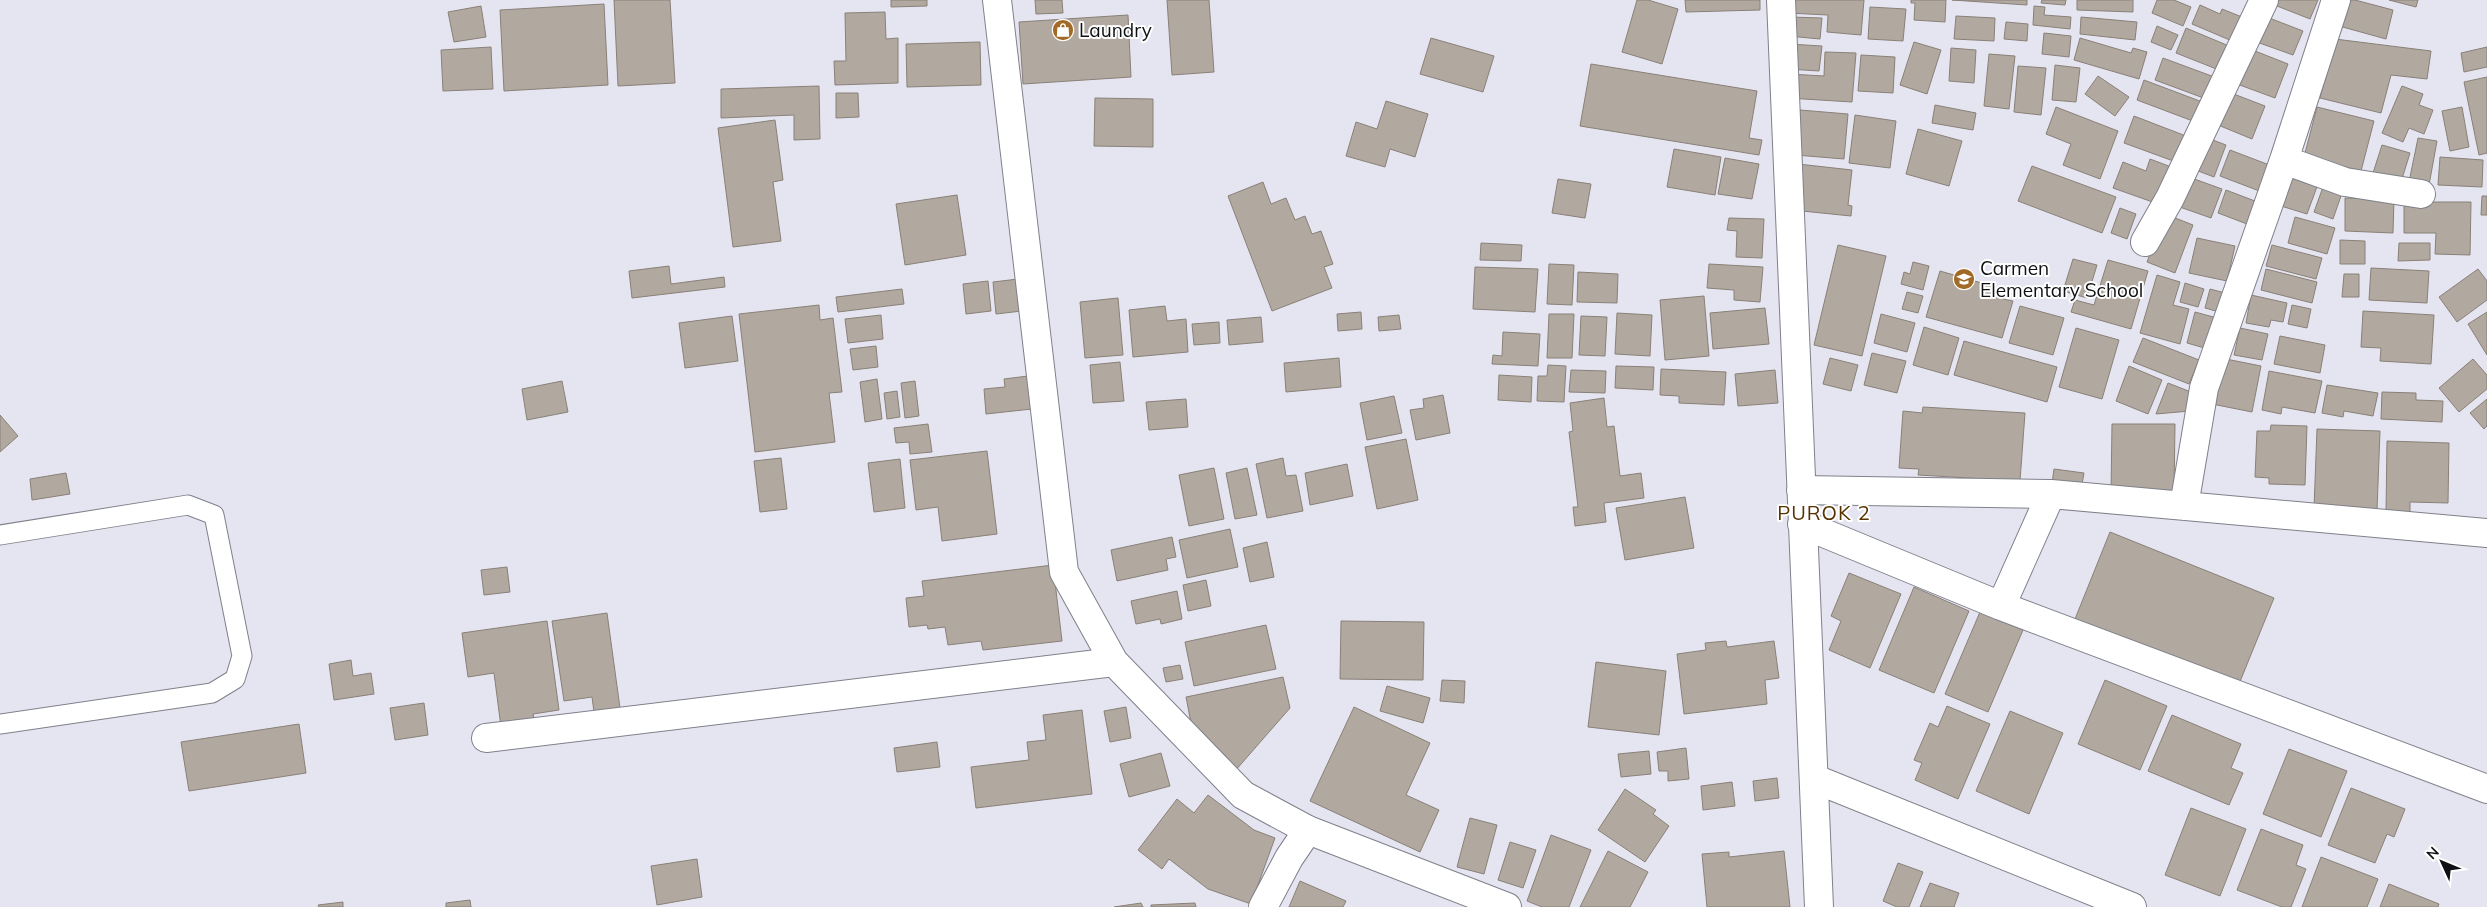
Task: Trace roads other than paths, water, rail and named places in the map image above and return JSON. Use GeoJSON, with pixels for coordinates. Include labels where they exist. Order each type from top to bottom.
{"type":"FeatureCollection","features":[{"type":"Feature","properties":{"kind":"street"},"geometry":{"type":"LineString","coordinates":[[997,0],[1064,572],[1114,662],[1243,795],[1308,830],[1507,907]]}},
{"type":"Feature","properties":{"kind":"street"},"geometry":{"type":"LineString","coordinates":[[1781,0],[1819,907]]}},
{"type":"Feature","properties":{"kind":"street"},"geometry":{"type":"LineString","coordinates":[[2144,242],[2170,198],[2264,0]]}},
{"type":"Feature","properties":{"kind":"street"},"geometry":{"type":"LineString","coordinates":[[2184,506],[2204,388],[2284,160],[2336,0]]}},
{"type":"Feature","properties":{"kind":"street"},"geometry":{"type":"LineString","coordinates":[[2284,160],[2345,182],[2421,194]]}},
{"type":"Feature","properties":{"kind":"street"},"geometry":{"type":"LineString","coordinates":[[1801,490],[2051,494],[2487,533]]}},
{"type":"Feature","properties":{"kind":"street"},"geometry":{"type":"LineString","coordinates":[[2000,606],[2051,494]]}},
{"type":"Feature","properties":{"kind":"street"},"geometry":{"type":"LineString","coordinates":[[1802,524],[2000,606],[2487,789]]}},
{"type":"Feature","properties":{"kind":"street"},"geometry":{"type":"LineString","coordinates":[[486,738],[1114,662]]}},
{"type":"Feature","properties":{"kind":"street"},"geometry":{"type":"LineString","coordinates":[[1815,779],[2132,907]]}},
{"type":"Feature","properties":{"kind":"street"},"geometry":{"type":"LineString","coordinates":[[1263,907],[1284,867],[1308,830]]}},
{"type":"Feature","properties":{"kind":"lane"},"geometry":{"type":"LineString","coordinates":[[0,535],[188,505],[214,515],[242,656],[235,679],[212,693],[0,724]]}},
{"type":"Feature","properties":{"kind":"place","name":"Laundry"},"geometry":{"type":"Point","coordinates":[1063,30]}},
{"type":"Feature","properties":{"kind":"place","name":"Carmen Elementary School"},"geometry":{"type":"Point","coordinates":[1964,279]}},
{"type":"Feature","properties":{"kind":"district","name":"PUROK 2"},"geometry":{"type":"Point","coordinates":[1824,513]}}]}
